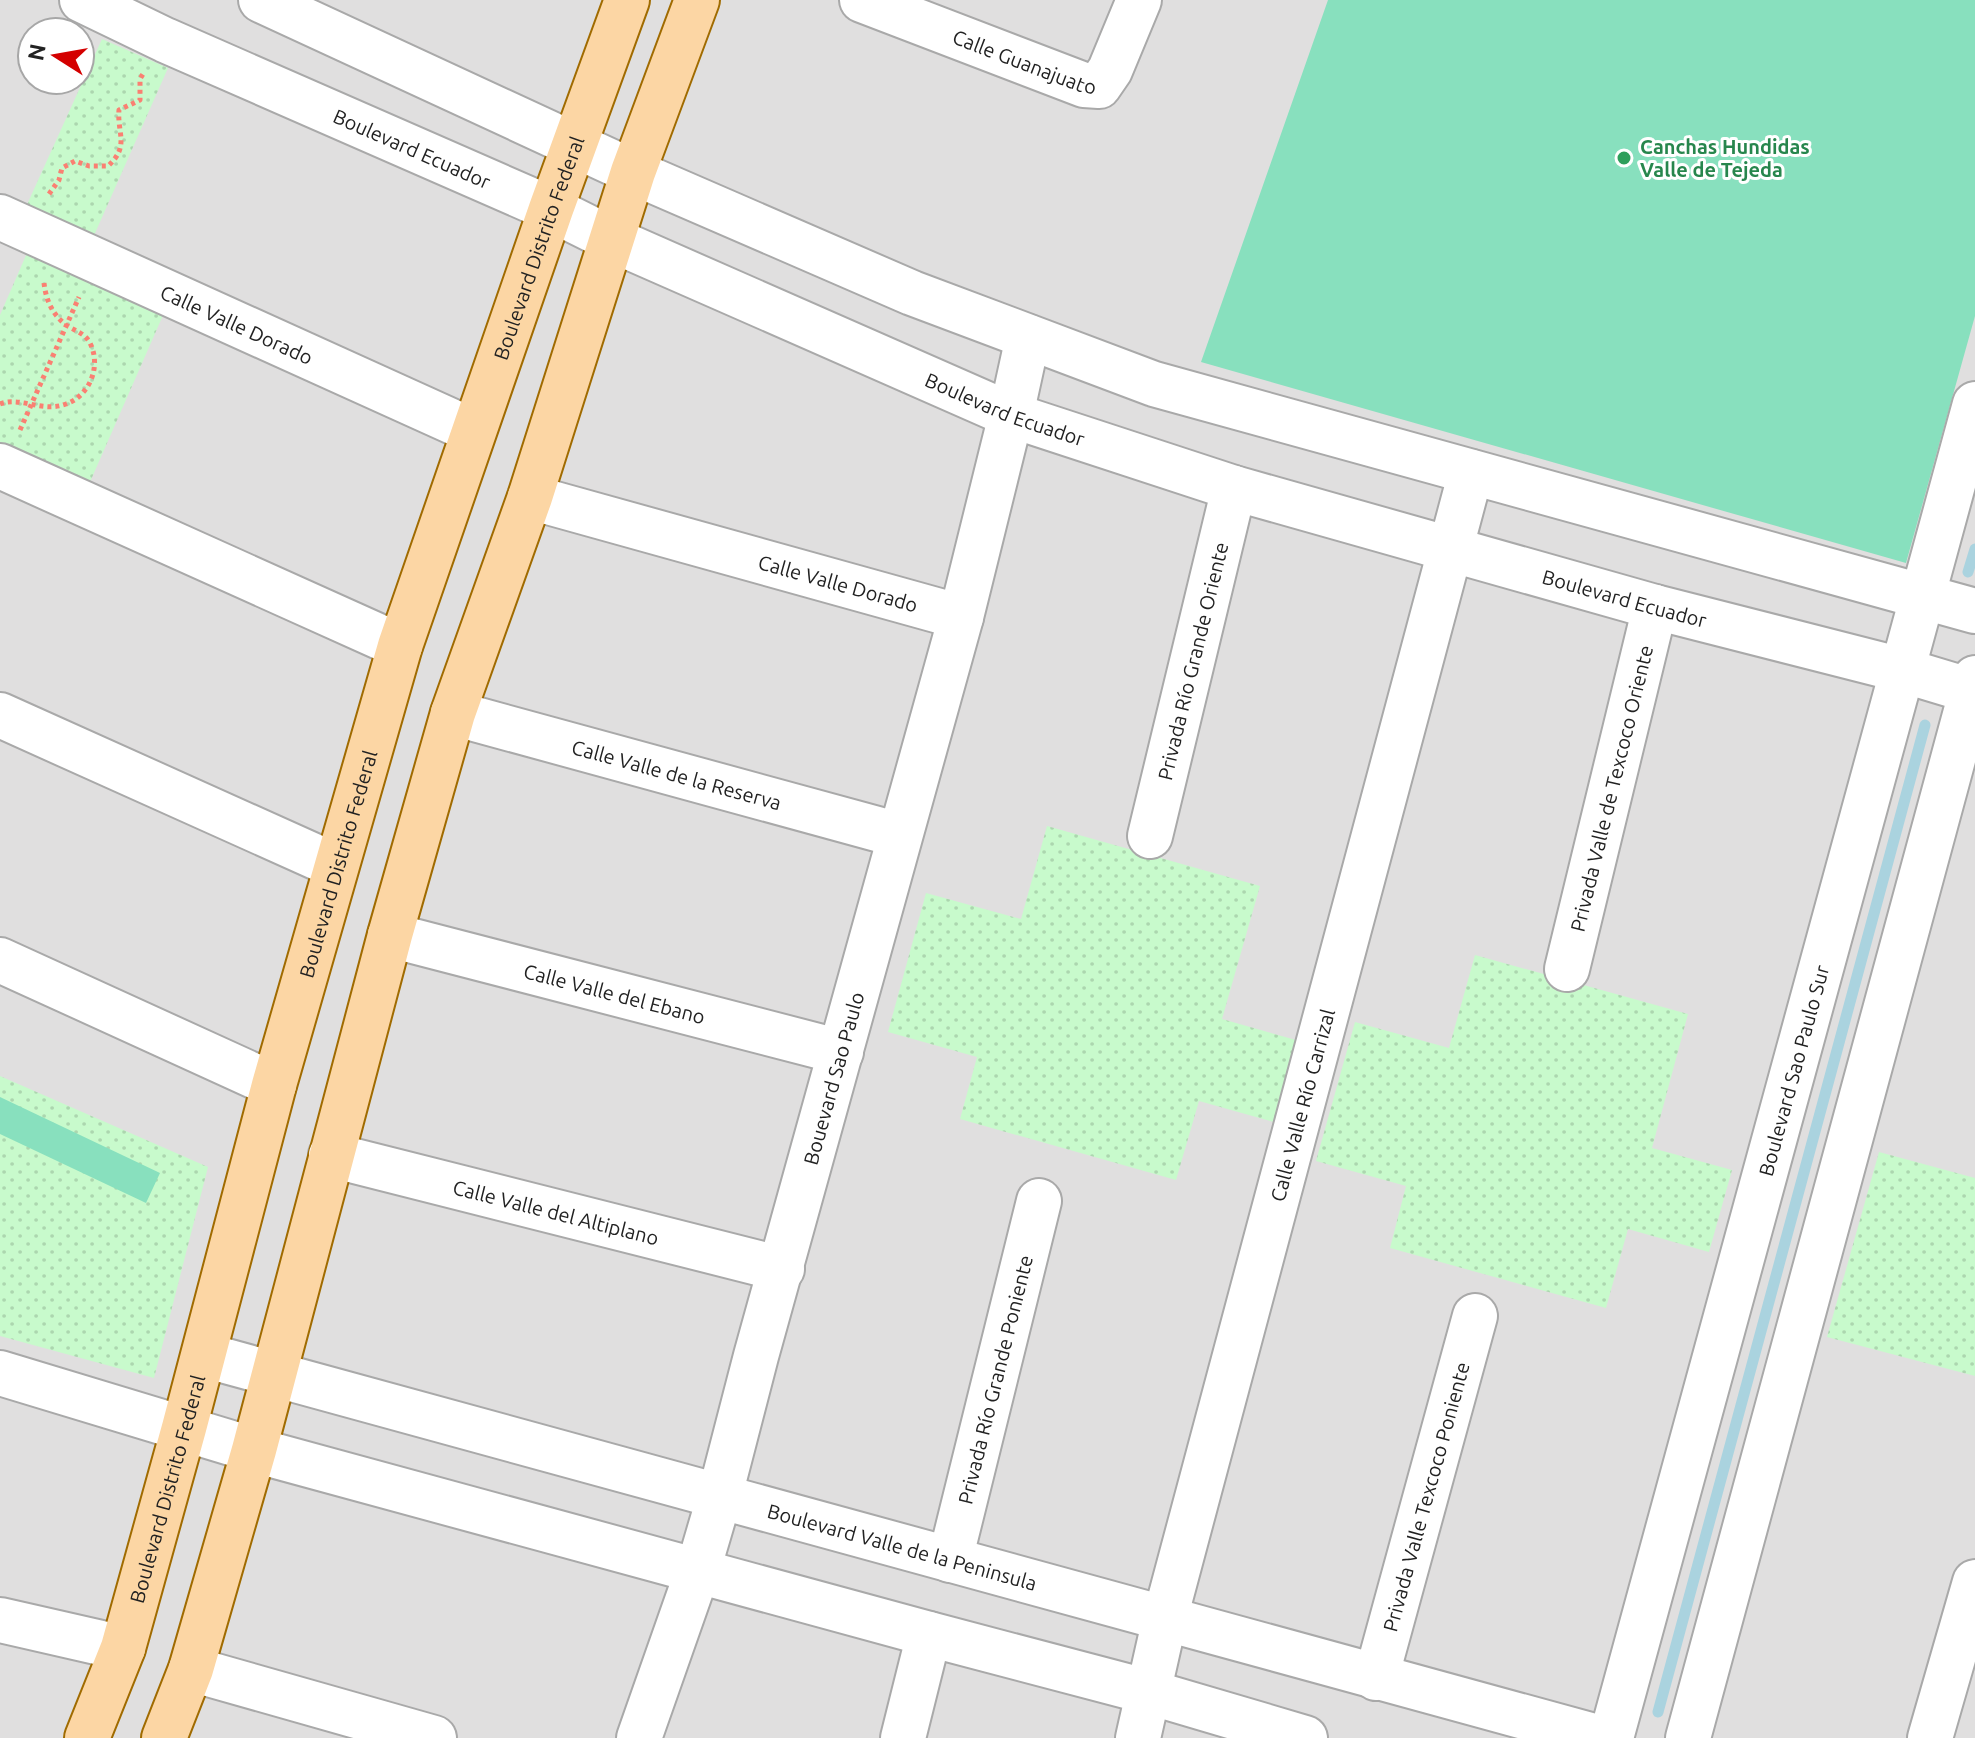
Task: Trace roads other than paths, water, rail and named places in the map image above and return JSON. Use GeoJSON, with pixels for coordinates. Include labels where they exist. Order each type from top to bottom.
{"type":"FeatureCollection","features":[{"type":"Feature","properties":{"kind":"main road","name":"Boulevard Distrito Federal"},"geometry":{"type":"LineString","coordinates":[[87,1738],[123,1648],[274,1085],[400,646],[574,143],[627,0]]}},
{"type":"Feature","properties":{"kind":"main road"},"geometry":{"type":"LineString","coordinates":[[164,1738],[191,1669],[254,1450],[390,935],[453,713],[530,497],[633,172],[697,0]]}},
{"type":"Feature","properties":{"kind":"street","name":"Boulevard Ecuador"},"geometry":{"type":"LineString","coordinates":[[82,0],[165,40],[1011,415],[1234,488],[1655,607],[1974,687]]}},
{"type":"Feature","properties":{"kind":"street"},"geometry":{"type":"LineString","coordinates":[[261,0],[633,172],[912,293],[1154,384],[1975,611]]}},
{"type":"Feature","properties":{"kind":"street","name":"Calle Guanajuato"},"geometry":{"type":"LineString","coordinates":[[862,0],[1084,85],[1099,86],[1110,70],[1139,0]]}},
{"type":"Feature","properties":{"kind":"street","name":"Calle Valle Dorado"},"geometry":{"type":"LineString","coordinates":[[0,217],[473,431]]}},
{"type":"Feature","properties":{"kind":"street","name":"Bouevard Sao Paulo"},"geometry":{"type":"LineString","coordinates":[[639,1738],[698,1570],[720,1495],[961,617],[1028,337]]}},
{"type":"Feature","properties":{"kind":"street","name":"Boulevard Sao Paulo Sur"},"geometry":{"type":"LineString","coordinates":[[1611,1738],[1975,404]]}},
{"type":"Feature","properties":{"kind":"street"},"geometry":{"type":"LineString","coordinates":[[2,467],[400,646]]}},
{"type":"Feature","properties":{"kind":"street","name":"Calle Valle Río Carrizal"},"geometry":{"type":"LineString","coordinates":[[1138,1738],[1165,1618],[1471,472]]}},
{"type":"Feature","properties":{"kind":"street","name":"Privada Río Grande Oriente"},"geometry":{"type":"LineString","coordinates":[[1150,836],[1234,488]]}},
{"type":"Feature","properties":{"kind":"street","name":"Calle Valle Dorado"},"geometry":{"type":"LineString","coordinates":[[530,497],[961,617]]}},
{"type":"Feature","properties":{"kind":"street","name":"Privada Valle de Texcoco Oriente"},"geometry":{"type":"LineString","coordinates":[[1567,969],[1655,607]]}},
{"type":"Feature","properties":{"kind":"street"},"geometry":{"type":"LineString","coordinates":[[1688,1738],[1974,687]]}},
{"type":"Feature","properties":{"kind":"street","name":"Calle Valle de la Reserva"},"geometry":{"type":"LineString","coordinates":[[453,713],[899,835]]}},
{"type":"Feature","properties":{"kind":"street"},"geometry":{"type":"LineString","coordinates":[[0,715],[336,866]]}},
{"type":"Feature","properties":{"kind":"street","name":"Calle Valle del Ebano"},"geometry":{"type":"LineString","coordinates":[[390,935],[841,1052]]}},
{"type":"Feature","properties":{"kind":"street"},"geometry":{"type":"LineString","coordinates":[[0,960],[274,1085]]}},
{"type":"Feature","properties":{"kind":"street","name":"Calle Valle del Altiplano"},"geometry":{"type":"LineString","coordinates":[[331,1155],[782,1269]]}},
{"type":"Feature","properties":{"kind":"street","name":"Privada Río Grande Poniente"},"geometry":{"type":"LineString","coordinates":[[950,1560],[1039,1201]]}},
{"type":"Feature","properties":{"kind":"street","name":"Privada Valle Texcoco Poniente"},"geometry":{"type":"LineString","coordinates":[[1376,1678],[1475,1316]]}},
{"type":"Feature","properties":{"kind":"street","name":"Boulevard Valle de la Peninsula"},"geometry":{"type":"LineString","coordinates":[[204,1355],[1601,1738]]}},
{"type":"Feature","properties":{"kind":"street"},"geometry":{"type":"LineString","coordinates":[[0,1373],[254,1450],[1149,1692],[1305,1738]]}},
{"type":"Feature","properties":{"kind":"street"},"geometry":{"type":"LineString","coordinates":[[1930,1738],[1975,1582]]}},
{"type":"Feature","properties":{"kind":"street"},"geometry":{"type":"LineString","coordinates":[[0,1620],[123,1648]]}},
{"type":"Feature","properties":{"kind":"street"},"geometry":{"type":"LineString","coordinates":[[903,1738],[929,1634]]}},
{"type":"Feature","properties":{"kind":"street"},"geometry":{"type":"LineString","coordinates":[[191,1669],[434,1738]]}},
{"type":"Feature","properties":{"kind":"waterway"},"geometry":{"type":"LineString","coordinates":[[1968,572],[1975,549]]}},
{"type":"Feature","properties":{"kind":"waterway"},"geometry":{"type":"LineString","coordinates":[[1658,1712],[1925,725]]}},
{"type":"Feature","properties":{"kind":"place","name":"Canchas Hundidas Valle de Tejeda"},"geometry":{"type":"Point","coordinates":[1624,158]}}]}
